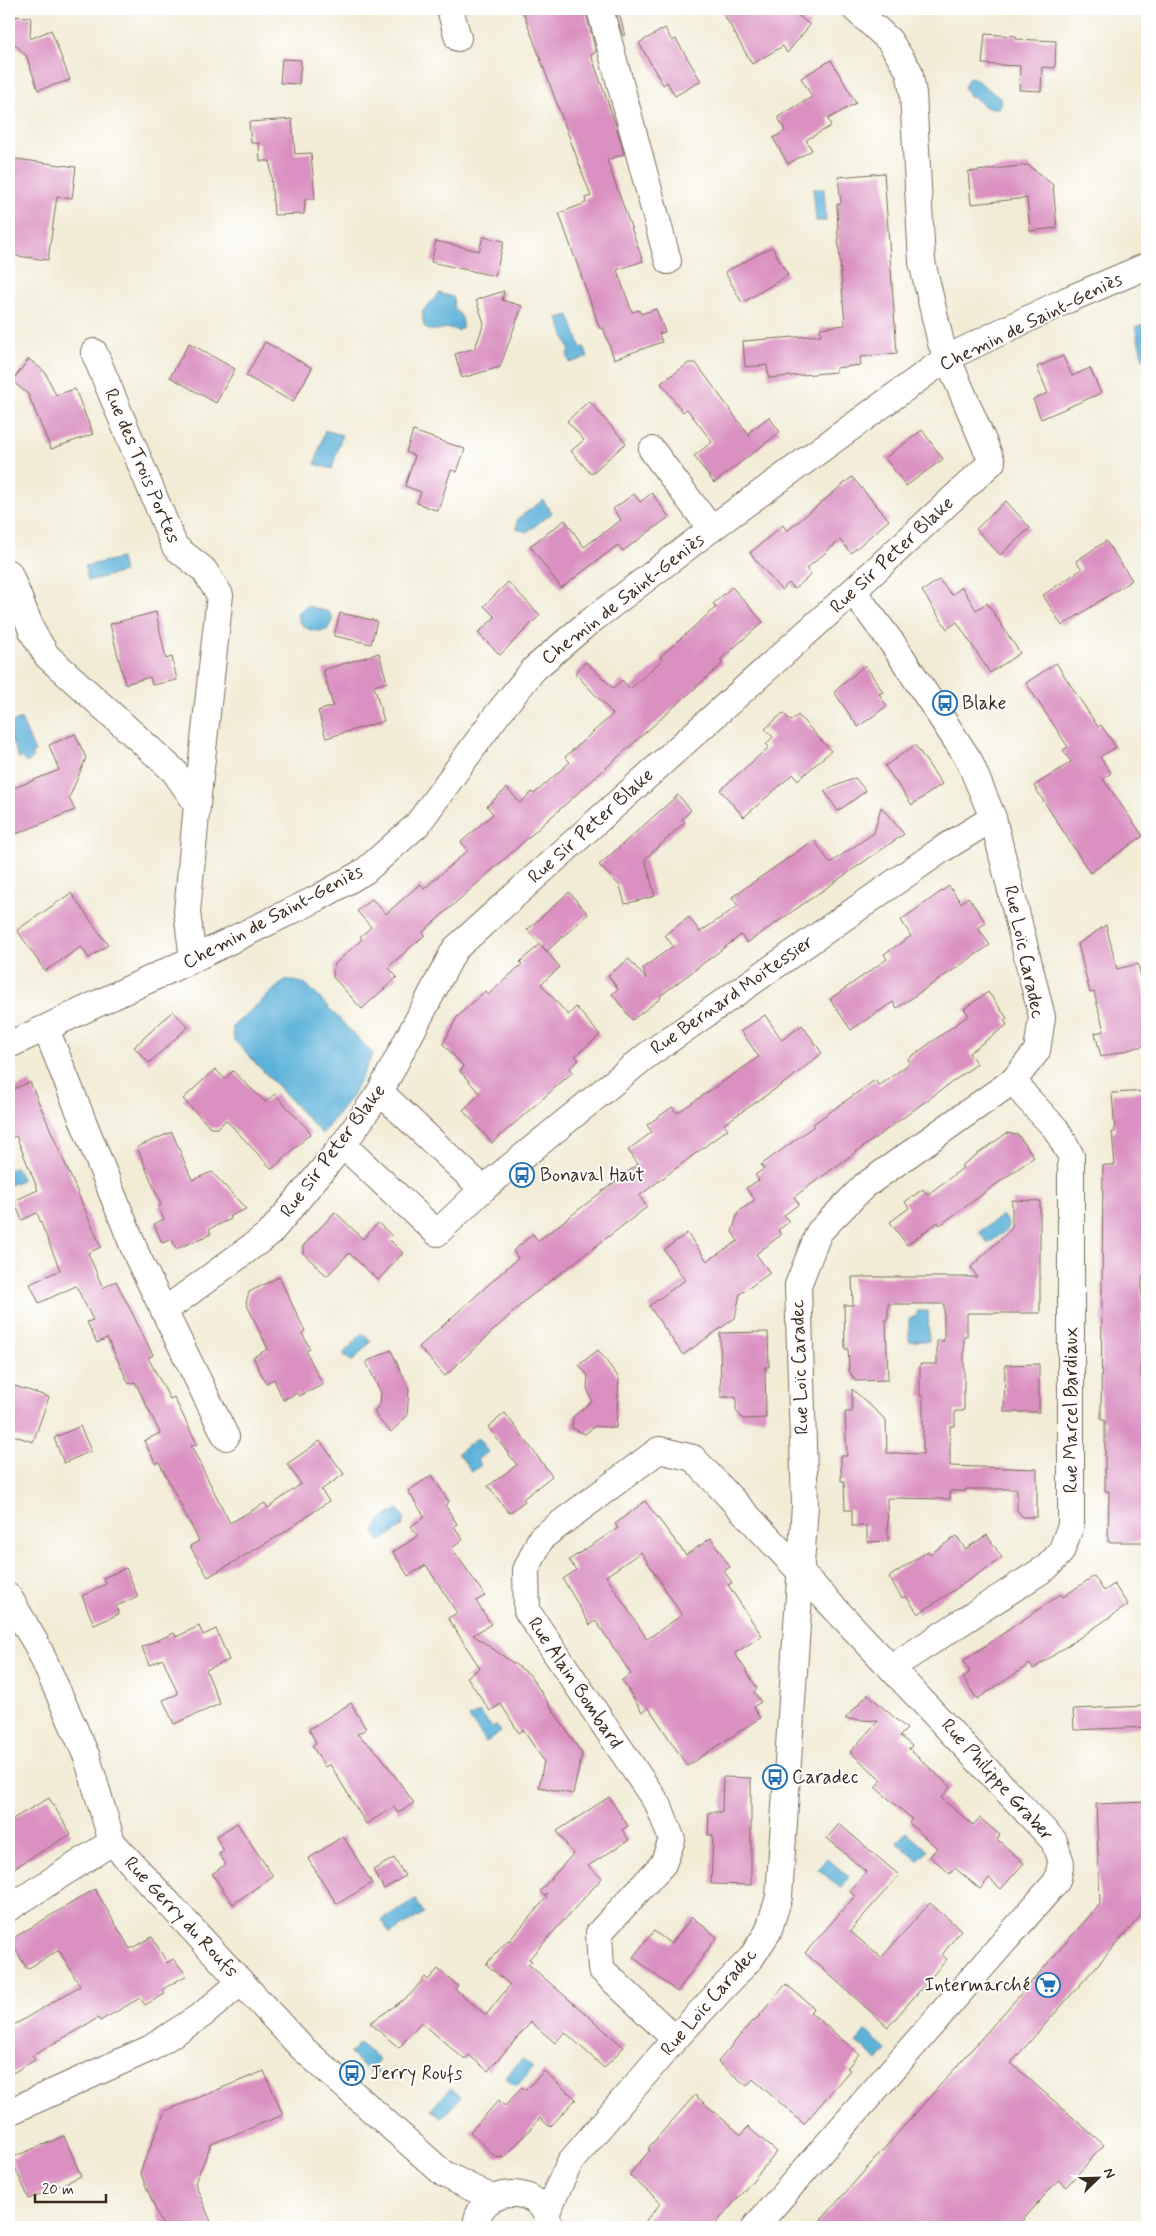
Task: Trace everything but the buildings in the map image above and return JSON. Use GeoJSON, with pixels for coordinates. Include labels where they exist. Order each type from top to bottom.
{"type":"FeatureCollection","features":[{"type":"Feature","properties":{"kind":"street"},"geometry":{"type":"LineString","coordinates":[[450,9],[458,38]]}},
{"type":"Feature","properties":{"kind":"street"},"geometry":{"type":"LineString","coordinates":[[600,9],[668,261]]}},
{"type":"Feature","properties":{"kind":"street"},"geometry":{"type":"LineString","coordinates":[[855,9],[889,40],[909,71],[913,93],[922,262],[941,343],[947,358]]}},
{"type":"Feature","properties":{"kind":"street","name":"Chemin de Saint-Geniès"},"geometry":{"type":"LineString","coordinates":[[9,1045],[318,898],[365,871],[417,825],[496,716],[534,669],[583,627],[711,529],[947,358],[1067,300],[1147,266]]}},
{"type":"Feature","properties":{"kind":"street","name":"Rue des Trois Portes"},"geometry":{"type":"LineString","coordinates":[[94,352],[174,547],[204,570],[220,595],[186,912],[193,959]]}},
{"type":"Feature","properties":{"kind":"street","name":"Rue Sir Peter Blake"},"geometry":{"type":"LineString","coordinates":[[164,1311],[270,1233],[343,1145],[380,1092],[455,949],[853,591],[992,462],[947,358]]}},
{"type":"Feature","properties":{"kind":"street"},"geometry":{"type":"LineString","coordinates":[[652,450],[711,529]]}},
{"type":"Feature","properties":{"kind":"street"},"geometry":{"type":"LineString","coordinates":[[9,572],[33,633],[47,656],[174,771],[197,804]]}},
{"type":"Feature","properties":{"kind":"street","name":"Rue Loïc Caradec"},"geometry":{"type":"LineString","coordinates":[[523,2194],[570,2162],[676,2039],[751,1958],[768,1932],[779,1897],[802,1573],[805,1505],[798,1285],[819,1232],[864,1186],[1014,1080],[1038,1051],[1042,1017],[993,818],[969,760],[895,647],[853,591]]}},
{"type":"Feature","properties":{"kind":"street","name":"Rue Bernard Moitessier"},"geometry":{"type":"LineString","coordinates":[[343,1145],[437,1233],[483,1189],[646,1056],[940,850],[993,818]]}},
{"type":"Feature","properties":{"kind":"street"},"geometry":{"type":"LineString","coordinates":[[46,1029],[138,1258],[226,1437]]}},
{"type":"Feature","properties":{"kind":"street","name":"Rue Marcel Bardiaux"},"geometry":{"type":"LineString","coordinates":[[892,1667],[1046,1567],[1061,1552],[1071,1524],[1071,1156],[1056,1129],[1026,1097],[1014,1080]]}},
{"type":"Feature","properties":{"kind":"street"},"geometry":{"type":"LineString","coordinates":[[380,1092],[483,1189]]}},
{"type":"Feature","properties":{"kind":"street","name":"Rue Alain Bombard"},"geometry":{"type":"LineString","coordinates":[[676,2039],[601,1969],[599,1933],[663,1864],[672,1840],[659,1806],[527,1611],[526,1570],[542,1538],[659,1450],[693,1458],[802,1573]]}},
{"type":"Feature","properties":{"kind":"street","name":"Rue Philippe Graber"},"geometry":{"type":"LineString","coordinates":[[755,2227],[1057,1881],[1061,1863],[1054,1841],[802,1573]]}},
{"type":"Feature","properties":{"kind":"street","name":"Rue Gerry du Roufs"},"geometry":{"type":"LineString","coordinates":[[9,1597],[38,1646],[87,1757],[112,1842],[301,2047],[444,2174],[492,2198]]}},
{"type":"Feature","properties":{"kind":"street"},"geometry":{"type":"LineString","coordinates":[[9,1908],[112,1842]]}},
{"type":"Feature","properties":{"kind":"street"},"geometry":{"type":"LineString","coordinates":[[9,2112],[151,2048],[202,2015],[241,1982]]}},
{"type":"Feature","properties":{"kind":"street","name":"Rue Loïc Caradec"},"geometry":{"type":"LineString","coordinates":[[547,2220],[570,2162]]}},
{"type":"Feature","properties":{"kind":"street","name":"Rue Gerry du Roufs"},"geometry":{"type":"LineString","coordinates":[[444,2174],[476,2226]]}},
{"type":"Feature","properties":{"kind":"street"},"geometry":{"type":"LineString","coordinates":[[476,2226],[484,2206],[492,2198],[512,2192],[532,2198],[547,2220]]}},
{"type":"Feature","properties":{"kind":"water"},"geometry":{"type":"Polygon","coordinates":[[[969,77],[974,78],[1000,98],[1001,105],[999,108],[987,108],[974,97],[970,98],[964,87],[969,77]]]}},
{"type":"Feature","properties":{"kind":"water"},"geometry":{"type":"Polygon","coordinates":[[[813,189],[824,189],[826,221],[816,221],[813,189]]]}},
{"type":"Feature","properties":{"kind":"water"},"geometry":{"type":"Polygon","coordinates":[[[439,293],[453,297],[454,309],[461,315],[463,322],[462,328],[458,331],[451,328],[429,330],[424,325],[423,311],[439,293]]]}},
{"type":"Feature","properties":{"kind":"water"},"geometry":{"type":"Polygon","coordinates":[[[569,315],[581,348],[584,347],[588,357],[570,363],[567,354],[570,352],[558,318],[569,315]]]}},
{"type":"Feature","properties":{"kind":"water"},"geometry":{"type":"Polygon","coordinates":[[[1147,324],[1147,358],[1143,359],[1135,327],[1147,324]]]}},
{"type":"Feature","properties":{"kind":"water"},"geometry":{"type":"Polygon","coordinates":[[[325,430],[342,435],[332,469],[315,464],[325,430]]]}},
{"type":"Feature","properties":{"kind":"water"},"geometry":{"type":"Polygon","coordinates":[[[543,500],[552,513],[527,532],[517,529],[517,519],[543,500]]]}},
{"type":"Feature","properties":{"kind":"water"},"geometry":{"type":"Polygon","coordinates":[[[121,558],[124,572],[88,581],[85,566],[121,558]]]}},
{"type":"Feature","properties":{"kind":"water"},"geometry":{"type":"Polygon","coordinates":[[[308,606],[329,612],[333,619],[327,630],[317,631],[308,629],[301,623],[297,614],[308,606]]]}},
{"type":"Feature","properties":{"kind":"water"},"geometry":{"type":"Polygon","coordinates":[[[21,719],[35,752],[32,753],[33,758],[29,762],[25,762],[22,757],[19,759],[9,734],[9,724],[21,719]]]}},
{"type":"Feature","properties":{"kind":"water"},"geometry":{"type":"Polygon","coordinates":[[[286,979],[306,984],[373,1054],[352,1096],[322,1134],[234,1040],[232,1027],[286,979]]]}},
{"type":"Feature","properties":{"kind":"water"},"geometry":{"type":"Polygon","coordinates":[[[17,1167],[22,1180],[9,1185],[9,1170],[17,1167]]]}},
{"type":"Feature","properties":{"kind":"water"},"geometry":{"type":"Polygon","coordinates":[[[1002,1215],[1008,1223],[1007,1230],[988,1244],[979,1232],[1002,1215]]]}},
{"type":"Feature","properties":{"kind":"water"},"geometry":{"type":"Polygon","coordinates":[[[917,1311],[928,1311],[929,1341],[909,1341],[909,1319],[916,1316],[917,1311]]]}},
{"type":"Feature","properties":{"kind":"water"},"geometry":{"type":"Polygon","coordinates":[[[362,1333],[371,1341],[352,1362],[343,1354],[362,1333]]]}},
{"type":"Feature","properties":{"kind":"water"},"geometry":{"type":"Polygon","coordinates":[[[478,1438],[488,1452],[477,1460],[481,1465],[472,1472],[458,1453],[478,1438]]]}},
{"type":"Feature","properties":{"kind":"water"},"geometry":{"type":"Polygon","coordinates":[[[398,1509],[404,1518],[402,1527],[380,1542],[374,1532],[381,1520],[398,1509]]]}},
{"type":"Feature","properties":{"kind":"water"},"geometry":{"type":"Polygon","coordinates":[[[479,1712],[492,1727],[496,1725],[501,1732],[486,1742],[469,1718],[479,1712]]]}},
{"type":"Feature","properties":{"kind":"water"},"geometry":{"type":"Polygon","coordinates":[[[906,1832],[928,1851],[918,1861],[896,1842],[906,1832]]]}},
{"type":"Feature","properties":{"kind":"water"},"geometry":{"type":"Polygon","coordinates":[[[827,1858],[849,1877],[840,1888],[818,1869],[827,1858]]]}},
{"type":"Feature","properties":{"kind":"water"},"geometry":{"type":"Polygon","coordinates":[[[415,1899],[424,1913],[390,1934],[382,1920],[415,1899]]]}},
{"type":"Feature","properties":{"kind":"water"},"geometry":{"type":"Polygon","coordinates":[[[866,2031],[887,2050],[878,2061],[856,2042],[866,2031]]]}},
{"type":"Feature","properties":{"kind":"water"},"geometry":{"type":"Polygon","coordinates":[[[359,2043],[379,2059],[373,2067],[379,2072],[375,2076],[350,2054],[359,2043]]]}},
{"type":"Feature","properties":{"kind":"water"},"geometry":{"type":"Polygon","coordinates":[[[522,2059],[533,2068],[516,2087],[505,2077],[522,2059]]]}},
{"type":"Feature","properties":{"kind":"water"},"geometry":{"type":"Polygon","coordinates":[[[451,2088],[461,2097],[442,2118],[431,2109],[451,2088]]]}},
{"type":"Feature","properties":{"kind":"place","name":"Blake"},"geometry":{"type":"Point","coordinates":[945,703]}},
{"type":"Feature","properties":{"kind":"place","name":"Bonaval Haut"},"geometry":{"type":"Point","coordinates":[522,1175]}},
{"type":"Feature","properties":{"kind":"place","name":"Caradec"},"geometry":{"type":"Point","coordinates":[775,1777]}},
{"type":"Feature","properties":{"kind":"place","name":"Intermarché"},"geometry":{"type":"Point","coordinates":[1048,1985]}},
{"type":"Feature","properties":{"kind":"place","name":"Jerry Roufs"},"geometry":{"type":"Point","coordinates":[352,2073]}}]}
